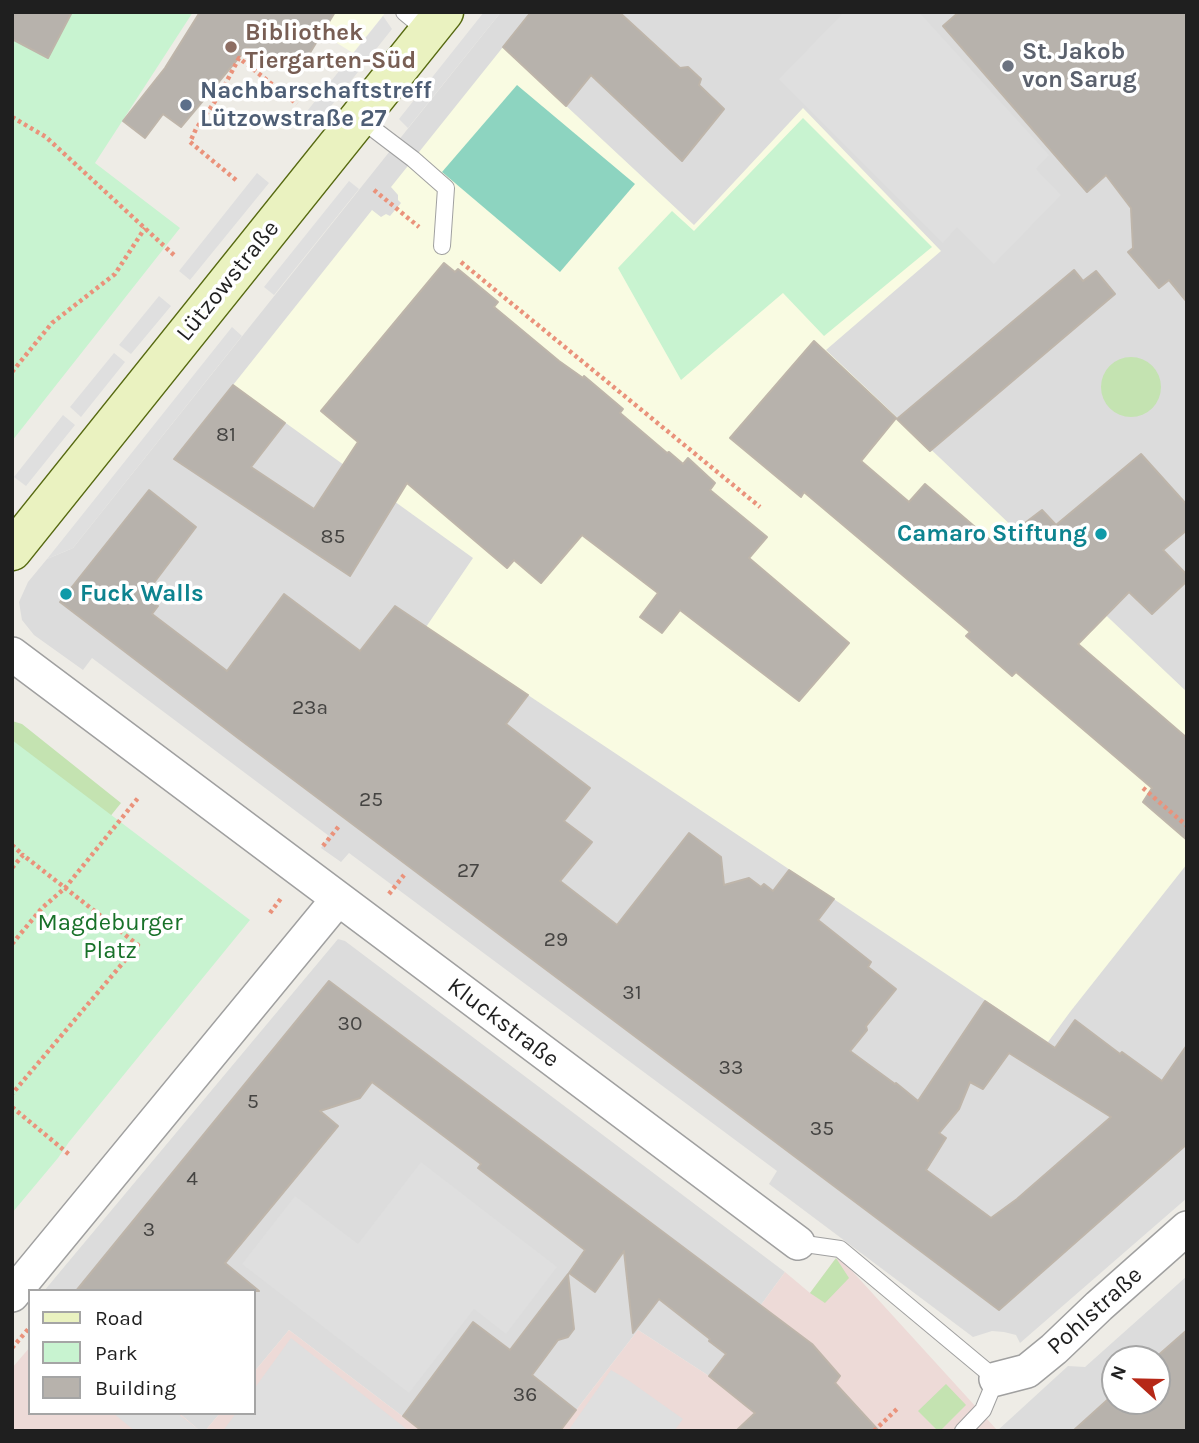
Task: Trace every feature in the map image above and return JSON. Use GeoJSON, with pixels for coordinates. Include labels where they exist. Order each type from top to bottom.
{"type":"FeatureCollection","features":[{"type":"Feature","properties":{"kind":"street","name":"Lützowstraße"},"geometry":{"type":"LineString","coordinates":[[12,551],[359,118],[425,19]]}},
{"type":"Feature","properties":{"kind":"street","name":"Kluckstraße"},"geometry":{"type":"LineString","coordinates":[[12,654],[798,1243]]}},
{"type":"Feature","properties":{"kind":"street"},"geometry":{"type":"LineString","coordinates":[[12,1295],[338,899]]}},
{"type":"Feature","properties":{"kind":"street","name":"Pohlstraße"},"geometry":{"type":"LineString","coordinates":[[996,1379],[1027,1371],[1187,1228]]}},
{"type":"Feature","properties":{"kind":"lane"},"geometry":{"type":"LineString","coordinates":[[359,118],[446,188],[442,246]]}},
{"type":"Feature","properties":{"kind":"lane","name":"Kluckstraße"},"geometry":{"type":"LineString","coordinates":[[798,1243],[840,1249],[996,1379]]}},
{"type":"Feature","properties":{"kind":"lane"},"geometry":{"type":"LineString","coordinates":[[963,1431],[983,1410],[996,1379]]}},
{"type":"Feature","properties":{"kind":"path"},"geometry":{"type":"LineString","coordinates":[[236,180],[190,142],[239,58],[297,104]]}},
{"type":"Feature","properties":{"kind":"path"},"geometry":{"type":"LineString","coordinates":[[12,117],[46,137],[175,256]]}},
{"type":"Feature","properties":{"kind":"path"},"geometry":{"type":"LineString","coordinates":[[374,190],[760,507]]}},
{"type":"Feature","properties":{"kind":"path"},"geometry":{"type":"LineString","coordinates":[[12,372],[52,323],[115,274],[145,228]]}},
{"type":"Feature","properties":{"kind":"path"},"geometry":{"type":"LineString","coordinates":[[1143,788],[1187,826]]}},
{"type":"Feature","properties":{"kind":"path"},"geometry":{"type":"LineString","coordinates":[[12,944],[42,908],[65,888],[138,798]]}},
{"type":"Feature","properties":{"kind":"path"},"geometry":{"type":"LineString","coordinates":[[12,845],[138,945],[12,1094]]}},
{"type":"Feature","properties":{"kind":"path"},"geometry":{"type":"LineString","coordinates":[[12,868],[23,855]]}},
{"type":"Feature","properties":{"kind":"path"},"geometry":{"type":"LineString","coordinates":[[12,1107],[71,1156]]}},
{"type":"Feature","properties":{"kind":"path"},"geometry":{"type":"LineString","coordinates":[[12,1348],[28,1329]]}},
{"type":"Feature","properties":{"kind":"path"},"geometry":{"type":"LineString","coordinates":[[874,1431],[897,1409]]}},
{"type":"Feature","properties":{"kind":"shaded area"},"geometry":{"type":"Polygon","coordinates":[[[287,12],[386,12],[353,53],[287,12]]]}},
{"type":"Feature","properties":{"kind":"shaded area"},"geometry":{"type":"Polygon","coordinates":[[[484,12],[501,12],[408,128],[399,119],[484,12]]]}},
{"type":"Feature","properties":{"kind":"shaded area"},"geometry":{"type":"Polygon","coordinates":[[[501,12],[1187,12],[1187,1198],[1020,1343],[1016,1335],[1004,1332],[992,1331],[973,1337],[769,1184],[777,1171],[349,853],[341,862],[321,848],[329,836],[92,658],[83,670],[34,635],[22,620],[19,602],[28,582],[47,559],[73,548],[501,12]]]}},
{"type":"Feature","properties":{"kind":"shaded area"},"geometry":{"type":"Polygon","coordinates":[[[844,12],[919,12],[1049,155],[1036,169],[1061,195],[994,264],[957,227],[943,243],[779,79],[844,12]]]}},
{"type":"Feature","properties":{"kind":"shaded area"},"geometry":{"type":"Polygon","coordinates":[[[383,16],[392,29],[316,125],[304,115],[383,16]]]}},
{"type":"Feature","properties":{"kind":"shaded area"},"geometry":{"type":"Polygon","coordinates":[[[503,47],[694,225],[803,108],[941,251],[826,350],[1187,692],[1187,864],[1048,1042],[426,627],[473,558],[233,385],[372,210],[381,217],[386,214],[390,216],[401,203],[391,187],[503,47]]]}},
{"type":"Feature","properties":{"kind":"shaded area"},"geometry":{"type":"Polygon","coordinates":[[[257,173],[269,183],[190,280],[179,271],[257,173]]]}},
{"type":"Feature","properties":{"kind":"shaded area"},"geometry":{"type":"Polygon","coordinates":[[[349,181],[359,189],[274,295],[264,287],[349,181]]]}},
{"type":"Feature","properties":{"kind":"shaded area"},"geometry":{"type":"Polygon","coordinates":[[[159,296],[171,306],[131,354],[119,345],[159,296]]]}},
{"type":"Feature","properties":{"kind":"shaded area"},"geometry":{"type":"Polygon","coordinates":[[[232,327],[242,336],[73,548],[47,559],[232,327]]]}},
{"type":"Feature","properties":{"kind":"shaded area"},"geometry":{"type":"Polygon","coordinates":[[[114,353],[125,362],[81,417],[70,407],[114,353]]]}},
{"type":"Feature","properties":{"kind":"shaded area"},"geometry":{"type":"Polygon","coordinates":[[[63,415],[75,425],[26,486],[14,477],[63,415]]]}},
{"type":"Feature","properties":{"kind":"shaded area"},"geometry":{"type":"Polygon","coordinates":[[[338,939],[345,941],[785,1272],[709,1376],[638,1330],[560,1431],[422,1431],[289,1330],[256,1370],[256,1289],[46,1289],[338,939]]]}},
{"type":"Feature","properties":{"kind":"shaded area"},"geometry":{"type":"Polygon","coordinates":[[[421,1162],[557,1267],[506,1334],[474,1309],[409,1393],[242,1264],[295,1196],[358,1244],[421,1162]]]}},
{"type":"Feature","properties":{"kind":"shaded area"},"geometry":{"type":"Polygon","coordinates":[[[836,1258],[843,1261],[997,1430],[560,1431],[638,1330],[709,1376],[785,1272],[810,1293],[836,1258]]]}},
{"type":"Feature","properties":{"kind":"shaded area"},"geometry":{"type":"Polygon","coordinates":[[[1187,1276],[1187,1431],[997,1431],[1068,1366],[1085,1367],[1101,1353],[1101,1415],[1171,1415],[1171,1345],[1110,1345],[1187,1276]]]}},
{"type":"Feature","properties":{"kind":"shaded area"},"geometry":{"type":"Polygon","coordinates":[[[289,1330],[422,1431],[205,1431],[218,1415],[256,1415],[256,1370],[289,1330]]]}},
{"type":"Feature","properties":{"kind":"shaded area"},"geometry":{"type":"Polygon","coordinates":[[[291,1338],[409,1431],[223,1431],[235,1415],[256,1415],[256,1386],[291,1338]]]}},
{"type":"Feature","properties":{"kind":"shaded area"},"geometry":{"type":"Polygon","coordinates":[[[28,1349],[28,1415],[181,1415],[200,1431],[12,1431],[12,1368],[28,1349]]]}},
{"type":"Feature","properties":{"kind":"shaded area"},"geometry":{"type":"Polygon","coordinates":[[[611,1370],[683,1419],[674,1431],[568,1431],[611,1370]]]}},
{"type":"Feature","properties":{"kind":"shaded area"},"geometry":{"type":"Polygon","coordinates":[[[115,1415],[180,1415],[200,1431],[135,1431],[115,1415]]]}},
{"type":"Feature","properties":{"kind":"shaded area"},"geometry":{"type":"Polygon","coordinates":[[[181,1415],[218,1415],[205,1431],[200,1431],[181,1415]]]}},
{"type":"Feature","properties":{"kind":"green space"},"geometry":{"type":"Polygon","coordinates":[[[12,12],[193,12],[95,163],[180,228],[12,441],[12,12]]]}},
{"type":"Feature","properties":{"kind":"green space"},"geometry":{"type":"Polygon","coordinates":[[[517,85],[635,184],[560,272],[442,172],[517,85]]]}},
{"type":"Feature","properties":{"kind":"green space"},"geometry":{"type":"Polygon","coordinates":[[[803,118],[932,247],[824,336],[783,293],[681,380],[618,268],[672,211],[694,231],[803,118]]]}},
{"type":"Feature","properties":{"kind":"green space"},"geometry":{"type":"Polygon","coordinates":[[[1125,357],[1137,357],[1156,370],[1161,387],[1159,399],[1148,412],[1137,417],[1125,417],[1106,404],[1101,393],[1101,381],[1114,362],[1125,357]]]}},
{"type":"Feature","properties":{"kind":"green space"},"geometry":{"type":"Polygon","coordinates":[[[12,721],[22,724],[121,803],[72,864],[12,816],[12,721]]]}},
{"type":"Feature","properties":{"kind":"green space","name":"Magdeburger Platz"},"geometry":{"type":"Polygon","coordinates":[[[12,740],[250,920],[12,1213],[12,740]]]}},
{"type":"Feature","properties":{"kind":"green space"},"geometry":{"type":"Polygon","coordinates":[[[836,1258],[849,1278],[825,1303],[810,1293],[836,1258]]]}},
{"type":"Feature","properties":{"kind":"green space"},"geometry":{"type":"Polygon","coordinates":[[[946,1384],[966,1405],[938,1431],[918,1411],[946,1384]]]}},
{"type":"Feature","properties":{"kind":"building"},"geometry":{"type":"Polygon","coordinates":[[[12,12],[72,12],[48,58],[12,39],[12,12]]]}},
{"type":"Feature","properties":{"kind":"building"},"geometry":{"type":"Polygon","coordinates":[[[200,12],[335,12],[300,69],[247,48],[181,127],[163,114],[145,138],[123,121],[165,68],[200,12]]]}},
{"type":"Feature","properties":{"kind":"building"},"geometry":{"type":"Polygon","coordinates":[[[531,12],[619,12],[680,68],[688,67],[701,79],[699,85],[724,109],[682,161],[591,75],[566,106],[503,47],[531,12]]]}},
{"type":"Feature","properties":{"kind":"building"},"geometry":{"type":"Polygon","coordinates":[[[959,12],[1187,12],[1187,302],[1169,280],[1159,288],[1128,252],[1133,248],[1131,208],[1106,175],[1087,192],[943,26],[959,12]]]}},
{"type":"Feature","properties":{"kind":"building"},"geometry":{"type":"Polygon","coordinates":[[[444,263],[455,272],[458,269],[498,302],[494,307],[559,361],[583,378],[584,376],[623,409],[620,413],[667,453],[683,464],[688,458],[715,483],[710,490],[767,537],[749,558],[849,643],[799,701],[680,610],[662,633],[640,617],[658,593],[582,535],[541,583],[514,560],[507,568],[407,483],[350,576],[174,459],[233,385],[285,423],[251,467],[314,509],[358,442],[321,411],[444,263]]]}},
{"type":"Feature","properties":{"kind":"building"},"geometry":{"type":"Polygon","coordinates":[[[1074,270],[1083,281],[1096,271],[1115,294],[930,451],[897,419],[1074,270]]]}},
{"type":"Feature","properties":{"kind":"building"},"geometry":{"type":"Polygon","coordinates":[[[814,341],[896,418],[861,461],[909,502],[925,484],[996,545],[1042,510],[1056,525],[1141,454],[1187,505],[1187,530],[1163,550],[1187,575],[1187,581],[1152,614],[1129,592],[1078,644],[1187,738],[1187,840],[1143,802],[1152,788],[1016,672],[1012,676],[966,636],[970,632],[804,492],[801,497],[730,438],[814,341]]]}},
{"type":"Feature","properties":{"kind":"building"},"geometry":{"type":"Polygon","coordinates":[[[149,490],[196,527],[144,596],[158,606],[152,614],[227,671],[284,594],[360,651],[395,606],[528,695],[506,724],[590,788],[564,821],[592,842],[560,881],[617,925],[689,833],[721,857],[724,885],[749,878],[761,887],[764,884],[773,891],[789,870],[834,899],[818,920],[871,962],[868,967],[896,989],[850,1051],[918,1101],[985,1001],[1055,1048],[1075,1020],[1162,1081],[1187,1045],[1187,1144],[999,1310],[60,602],[149,490]],[[1009,1053],[983,1089],[970,1082],[959,1109],[939,1133],[946,1138],[926,1170],[991,1218],[1017,1199],[1111,1117],[1009,1053]]]}},
{"type":"Feature","properties":{"kind":"building"},"geometry":{"type":"Polygon","coordinates":[[[329,981],[812,1344],[840,1376],[835,1383],[879,1431],[736,1431],[755,1413],[709,1376],[726,1354],[659,1299],[633,1333],[624,1251],[595,1292],[569,1273],[585,1250],[478,1168],[481,1164],[372,1082],[360,1098],[320,1111],[338,1126],[225,1263],[259,1291],[78,1289],[329,981]]]}},
{"type":"Feature","properties":{"kind":"building"},"geometry":{"type":"Polygon","coordinates":[[[568,1274],[574,1329],[568,1337],[558,1340],[532,1375],[576,1410],[560,1431],[422,1431],[403,1416],[473,1322],[510,1350],[568,1274]]]}},
{"type":"Feature","properties":{"kind":"building"},"geometry":{"type":"Polygon","coordinates":[[[1187,1330],[1187,1431],[1073,1431],[1101,1406],[1101,1415],[1171,1415],[1170,1345],[1187,1330]]]}},
{"type":"Feature","properties":{"kind":"place","name":"Bibliothek Tiergarten-Süd"},"geometry":{"type":"Point","coordinates":[231,47]}},
{"type":"Feature","properties":{"kind":"place","name":"St. Jakob von Sarug"},"geometry":{"type":"Point","coordinates":[1008,66]}},
{"type":"Feature","properties":{"kind":"place","name":"Nachbarschaftstreff Lützowstraße 27"},"geometry":{"type":"Point","coordinates":[186,105]}},
{"type":"Feature","properties":{"kind":"place","name":"Camaro Stiftung"},"geometry":{"type":"Point","coordinates":[1101,534]}},
{"type":"Feature","properties":{"kind":"place","name":"Fuck Walls"},"geometry":{"type":"Point","coordinates":[66,594]}}]}
